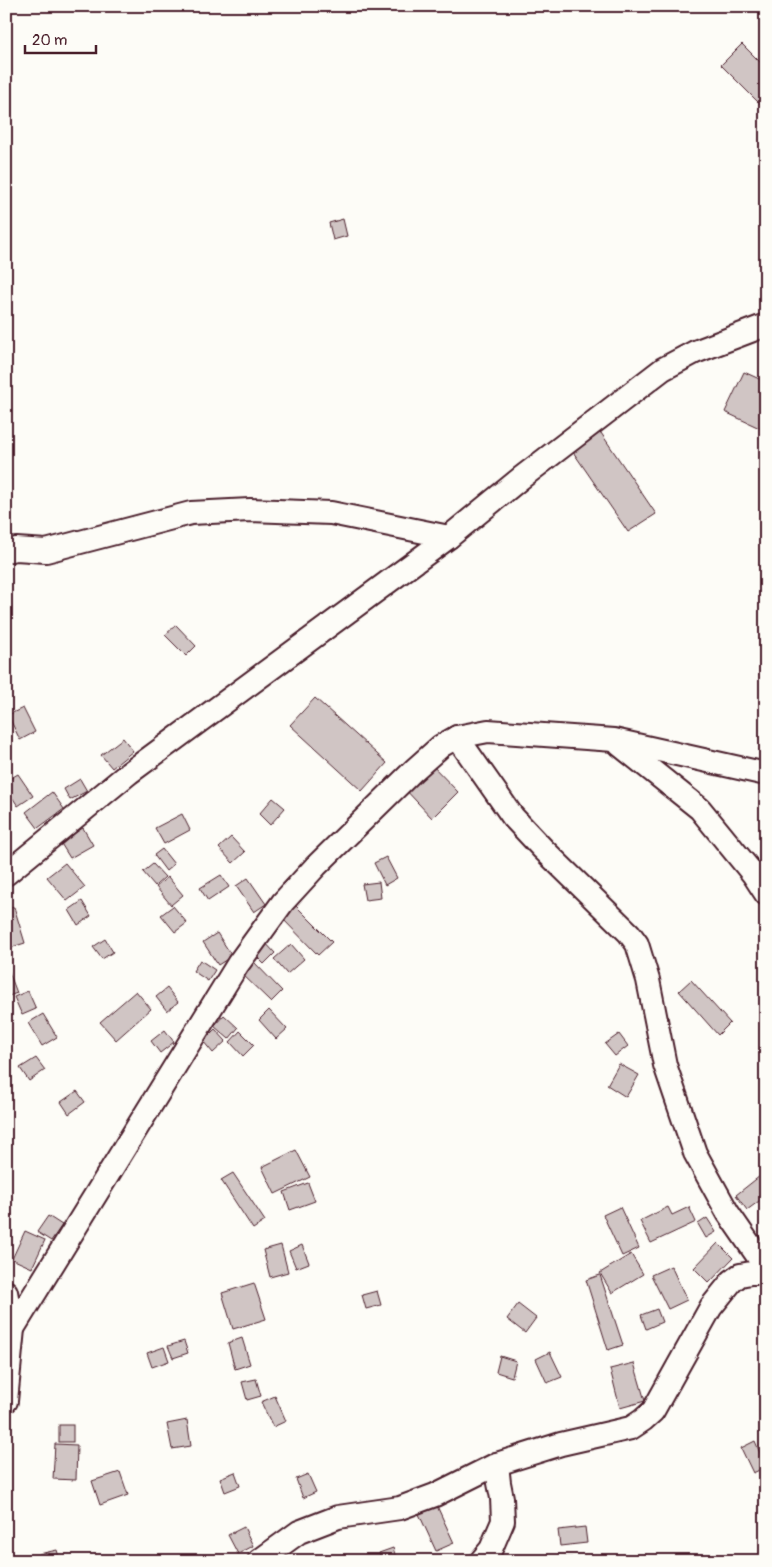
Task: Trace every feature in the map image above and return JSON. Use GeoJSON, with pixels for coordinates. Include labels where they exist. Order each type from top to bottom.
{"type":"FeatureCollection","features":[{"type":"Feature","properties":{"kind":"street"},"geometry":{"type":"LineString","coordinates":[[6,874],[129,773],[449,537],[521,478],[664,369],[695,352],[766,325]]}},
{"type":"Feature","properties":{"kind":"street"},"geometry":{"type":"LineString","coordinates":[[6,551],[16,548],[46,550],[191,513],[250,510],[331,513],[449,537]]}},
{"type":"Feature","properties":{"kind":"street"},"geometry":{"type":"LineString","coordinates":[[10,1335],[238,964],[283,902],[316,866],[441,746],[457,738],[488,731],[614,740],[766,774]]}},
{"type":"Feature","properties":{"kind":"street"},"geometry":{"type":"LineString","coordinates":[[457,738],[513,816],[543,849],[629,933],[637,944],[648,980],[665,1065],[695,1153],[728,1213],[766,1268]]}},
{"type":"Feature","properties":{"kind":"street"},"geometry":{"type":"LineString","coordinates":[[614,740],[700,810],[753,874],[766,894]]}},
{"type":"Feature","properties":{"kind":"street"},"geometry":{"type":"LineString","coordinates":[[259,1561],[299,1532],[338,1517],[400,1508],[435,1495],[497,1464],[561,1444],[631,1428],[653,1411],[711,1307],[732,1281],[740,1275],[766,1273]]}},
{"type":"Feature","properties":{"kind":"street"},"geometry":{"type":"LineString","coordinates":[[6,1292],[10,1335],[6,1401]]}},
{"type":"Feature","properties":{"kind":"street"},"geometry":{"type":"LineString","coordinates":[[482,1561],[491,1549],[503,1521],[497,1464]]}},
{"type":"Feature","properties":{"kind":"building"},"geometry":{"type":"Polygon","coordinates":[[[742,44],[766,68],[766,100],[761,105],[721,65],[742,44]]]}},
{"type":"Feature","properties":{"kind":"building"},"geometry":{"type":"Polygon","coordinates":[[[343,219],[347,236],[333,240],[329,223],[343,219]]]}},
{"type":"Feature","properties":{"kind":"building"},"geometry":{"type":"Polygon","coordinates":[[[744,372],[766,382],[766,431],[725,412],[744,372]]]}},
{"type":"Feature","properties":{"kind":"building"},"geometry":{"type":"Polygon","coordinates":[[[599,430],[656,514],[628,532],[571,449],[599,430]]]}},
{"type":"Feature","properties":{"kind":"building"},"geometry":{"type":"Polygon","coordinates":[[[176,625],[196,646],[186,656],[165,635],[176,625]]]}},
{"type":"Feature","properties":{"kind":"building"},"geometry":{"type":"Polygon","coordinates":[[[315,698],[387,763],[362,791],[290,725],[315,698]]]}},
{"type":"Feature","properties":{"kind":"building"},"geometry":{"type":"Polygon","coordinates":[[[23,708],[35,732],[20,740],[8,715],[23,708]]]}},
{"type":"Feature","properties":{"kind":"building"},"geometry":{"type":"Polygon","coordinates":[[[123,738],[133,751],[112,768],[101,755],[123,738]]]}},
{"type":"Feature","properties":{"kind":"building"},"geometry":{"type":"Polygon","coordinates":[[[429,762],[458,792],[432,818],[403,787],[429,762]]]}},
{"type":"Feature","properties":{"kind":"building"},"geometry":{"type":"Polygon","coordinates":[[[18,774],[33,796],[18,806],[6,788],[6,781],[18,774]]]}},
{"type":"Feature","properties":{"kind":"building"},"geometry":{"type":"Polygon","coordinates":[[[80,779],[87,791],[70,800],[64,789],[80,779]]]}},
{"type":"Feature","properties":{"kind":"building"},"geometry":{"type":"Polygon","coordinates":[[[52,792],[64,809],[38,828],[26,812],[52,792]]]}},
{"type":"Feature","properties":{"kind":"building"},"geometry":{"type":"Polygon","coordinates":[[[273,798],[285,808],[270,825],[259,814],[273,798]]]}},
{"type":"Feature","properties":{"kind":"building"},"geometry":{"type":"Polygon","coordinates":[[[182,814],[190,830],[164,844],[155,828],[182,814]]]}},
{"type":"Feature","properties":{"kind":"building"},"geometry":{"type":"Polygon","coordinates":[[[83,828],[93,845],[70,858],[60,842],[83,828]]]}},
{"type":"Feature","properties":{"kind":"building"},"geometry":{"type":"Polygon","coordinates":[[[231,837],[245,852],[233,863],[219,848],[231,837]]]}},
{"type":"Feature","properties":{"kind":"building"},"geometry":{"type":"Polygon","coordinates":[[[162,849],[174,864],[166,871],[154,855],[162,849]]]}},
{"type":"Feature","properties":{"kind":"building"},"geometry":{"type":"Polygon","coordinates":[[[386,857],[397,878],[385,885],[374,863],[386,857]]]}},
{"type":"Feature","properties":{"kind":"building"},"geometry":{"type":"Polygon","coordinates":[[[65,863],[85,887],[67,901],[47,877],[65,863]]]}},
{"type":"Feature","properties":{"kind":"building"},"geometry":{"type":"Polygon","coordinates":[[[153,864],[165,877],[155,886],[143,872],[153,864]]]}},
{"type":"Feature","properties":{"kind":"building"},"geometry":{"type":"Polygon","coordinates":[[[221,875],[229,887],[208,901],[200,888],[221,875]]]}},
{"type":"Feature","properties":{"kind":"building"},"geometry":{"type":"Polygon","coordinates":[[[168,877],[183,895],[171,905],[156,887],[168,877]]]}},
{"type":"Feature","properties":{"kind":"building"},"geometry":{"type":"Polygon","coordinates":[[[248,878],[266,904],[254,912],[236,886],[248,878]]]}},
{"type":"Feature","properties":{"kind":"building"},"geometry":{"type":"Polygon","coordinates":[[[379,882],[381,898],[365,900],[362,884],[379,882]]]}},
{"type":"Feature","properties":{"kind":"building"},"geometry":{"type":"Polygon","coordinates":[[[82,901],[91,916],[78,925],[69,910],[82,901]]]}},
{"type":"Feature","properties":{"kind":"building"},"geometry":{"type":"Polygon","coordinates":[[[292,902],[332,942],[318,955],[279,915],[292,902]]]}},
{"type":"Feature","properties":{"kind":"building"},"geometry":{"type":"Polygon","coordinates":[[[173,906],[187,923],[175,932],[161,915],[173,906]]]}},
{"type":"Feature","properties":{"kind":"building"},"geometry":{"type":"Polygon","coordinates":[[[14,907],[25,943],[9,948],[6,937],[6,909],[14,907]]]}},
{"type":"Feature","properties":{"kind":"building"},"geometry":{"type":"Polygon","coordinates":[[[217,933],[232,956],[218,965],[203,942],[217,933]]]}},
{"type":"Feature","properties":{"kind":"building"},"geometry":{"type":"Polygon","coordinates":[[[105,939],[113,952],[102,959],[93,947],[105,939]]]}},
{"type":"Feature","properties":{"kind":"building"},"geometry":{"type":"Polygon","coordinates":[[[263,940],[275,953],[264,964],[251,951],[263,940]]]}},
{"type":"Feature","properties":{"kind":"building"},"geometry":{"type":"Polygon","coordinates":[[[291,944],[304,959],[287,974],[274,959],[291,944]]]}},
{"type":"Feature","properties":{"kind":"building"},"geometry":{"type":"Polygon","coordinates":[[[200,960],[215,970],[208,981],[193,971],[200,960]]]}},
{"type":"Feature","properties":{"kind":"building"},"geometry":{"type":"Polygon","coordinates":[[[252,960],[282,991],[271,1002],[240,972],[252,960]]]}},
{"type":"Feature","properties":{"kind":"building"},"geometry":{"type":"Polygon","coordinates":[[[6,964],[17,993],[6,997],[6,964]]]}},
{"type":"Feature","properties":{"kind":"building"},"geometry":{"type":"Polygon","coordinates":[[[691,980],[730,1023],[718,1035],[679,991],[691,980]]]}},
{"type":"Feature","properties":{"kind":"building"},"geometry":{"type":"Polygon","coordinates":[[[167,988],[178,1002],[167,1011],[156,997],[167,988]]]}},
{"type":"Feature","properties":{"kind":"building"},"geometry":{"type":"Polygon","coordinates":[[[28,991],[36,1009],[22,1015],[14,997],[28,991]]]}},
{"type":"Feature","properties":{"kind":"building"},"geometry":{"type":"Polygon","coordinates":[[[136,991],[151,1009],[116,1040],[100,1022],[136,991]]]}},
{"type":"Feature","properties":{"kind":"building"},"geometry":{"type":"Polygon","coordinates":[[[6,1000],[11,1010],[6,1011],[6,1000]]]}},
{"type":"Feature","properties":{"kind":"building"},"geometry":{"type":"Polygon","coordinates":[[[269,1010],[287,1029],[276,1039],[259,1020],[269,1010]]]}},
{"type":"Feature","properties":{"kind":"building"},"geometry":{"type":"Polygon","coordinates":[[[43,1014],[57,1037],[42,1046],[28,1023],[43,1014]]]}},
{"type":"Feature","properties":{"kind":"building"},"geometry":{"type":"Polygon","coordinates":[[[224,1015],[238,1028],[229,1039],[214,1026],[224,1015]]]}},
{"type":"Feature","properties":{"kind":"building"},"geometry":{"type":"Polygon","coordinates":[[[215,1029],[226,1041],[213,1053],[203,1041],[215,1029]]]}},
{"type":"Feature","properties":{"kind":"building"},"geometry":{"type":"Polygon","coordinates":[[[165,1030],[174,1042],[160,1053],[151,1041],[165,1030]]]}},
{"type":"Feature","properties":{"kind":"building"},"geometry":{"type":"Polygon","coordinates":[[[240,1031],[254,1045],[243,1056],[230,1042],[240,1031]]]}},
{"type":"Feature","properties":{"kind":"building"},"geometry":{"type":"Polygon","coordinates":[[[619,1034],[628,1046],[615,1056],[605,1044],[619,1034]]]}},
{"type":"Feature","properties":{"kind":"building"},"geometry":{"type":"Polygon","coordinates":[[[36,1058],[45,1070],[29,1081],[20,1068],[36,1058]]]}},
{"type":"Feature","properties":{"kind":"building"},"geometry":{"type":"Polygon","coordinates":[[[619,1064],[639,1075],[626,1097],[607,1085],[619,1064]]]}},
{"type":"Feature","properties":{"kind":"building"},"geometry":{"type":"Polygon","coordinates":[[[77,1091],[85,1102],[69,1114],[61,1102],[77,1091]]]}},
{"type":"Feature","properties":{"kind":"building"},"geometry":{"type":"Polygon","coordinates":[[[296,1150],[310,1177],[275,1194],[262,1167],[296,1150]]]}},
{"type":"Feature","properties":{"kind":"building"},"geometry":{"type":"Polygon","coordinates":[[[233,1173],[265,1221],[253,1229],[221,1180],[233,1173]]]}},
{"type":"Feature","properties":{"kind":"building"},"geometry":{"type":"Polygon","coordinates":[[[760,1176],[766,1184],[766,1196],[747,1210],[736,1195],[760,1176]]]}},
{"type":"Feature","properties":{"kind":"building"},"geometry":{"type":"Polygon","coordinates":[[[308,1183],[315,1201],[290,1210],[284,1192],[308,1183]]]}},
{"type":"Feature","properties":{"kind":"building"},"geometry":{"type":"Polygon","coordinates":[[[620,1207],[639,1248],[622,1256],[603,1215],[620,1207]]]}},
{"type":"Feature","properties":{"kind":"building"},"geometry":{"type":"Polygon","coordinates":[[[668,1207],[672,1215],[689,1207],[696,1222],[651,1243],[640,1221],[668,1207]]]}},
{"type":"Feature","properties":{"kind":"building"},"geometry":{"type":"Polygon","coordinates":[[[48,1216],[62,1225],[51,1241],[37,1232],[48,1216]]]}},
{"type":"Feature","properties":{"kind":"building"},"geometry":{"type":"Polygon","coordinates":[[[707,1218],[716,1232],[706,1238],[698,1224],[707,1218]]]}},
{"type":"Feature","properties":{"kind":"building"},"geometry":{"type":"Polygon","coordinates":[[[25,1231],[45,1240],[32,1268],[12,1259],[25,1231]]]}},
{"type":"Feature","properties":{"kind":"building"},"geometry":{"type":"Polygon","coordinates":[[[718,1243],[733,1258],[709,1283],[694,1268],[718,1243]]]}},
{"type":"Feature","properties":{"kind":"building"},"geometry":{"type":"Polygon","coordinates":[[[281,1245],[288,1272],[270,1277],[263,1250],[281,1245]]]}},
{"type":"Feature","properties":{"kind":"building"},"geometry":{"type":"Polygon","coordinates":[[[302,1245],[309,1263],[296,1268],[289,1251],[302,1245]]]}},
{"type":"Feature","properties":{"kind":"building"},"geometry":{"type":"Polygon","coordinates":[[[631,1254],[643,1274],[612,1293],[600,1273],[631,1254]]]}},
{"type":"Feature","properties":{"kind":"building"},"geometry":{"type":"Polygon","coordinates":[[[671,1266],[687,1300],[668,1309],[651,1275],[671,1266]]]}},
{"type":"Feature","properties":{"kind":"building"},"geometry":{"type":"Polygon","coordinates":[[[600,1275],[623,1345],[608,1350],[586,1280],[600,1275]]]}},
{"type":"Feature","properties":{"kind":"building"},"geometry":{"type":"Polygon","coordinates":[[[254,1283],[266,1319],[233,1329],[222,1293],[254,1283]]]}},
{"type":"Feature","properties":{"kind":"building"},"geometry":{"type":"Polygon","coordinates":[[[377,1291],[381,1305],[366,1309],[362,1295],[377,1291]]]}},
{"type":"Feature","properties":{"kind":"building"},"geometry":{"type":"Polygon","coordinates":[[[518,1304],[536,1318],[525,1333],[507,1319],[518,1304]]]}},
{"type":"Feature","properties":{"kind":"building"},"geometry":{"type":"Polygon","coordinates":[[[657,1309],[662,1322],[646,1329],[641,1315],[657,1309]]]}},
{"type":"Feature","properties":{"kind":"building"},"geometry":{"type":"Polygon","coordinates":[[[242,1338],[250,1364],[235,1369],[228,1343],[242,1338]]]}},
{"type":"Feature","properties":{"kind":"building"},"geometry":{"type":"Polygon","coordinates":[[[184,1341],[188,1353],[173,1358],[168,1346],[184,1341]]]}},
{"type":"Feature","properties":{"kind":"building"},"geometry":{"type":"Polygon","coordinates":[[[164,1347],[169,1361],[152,1367],[147,1353],[164,1347]]]}},
{"type":"Feature","properties":{"kind":"building"},"geometry":{"type":"Polygon","coordinates":[[[550,1352],[562,1377],[547,1383],[536,1359],[550,1352]]]}},
{"type":"Feature","properties":{"kind":"building"},"geometry":{"type":"Polygon","coordinates":[[[500,1356],[516,1361],[512,1377],[496,1372],[500,1356]]]}},
{"type":"Feature","properties":{"kind":"building"},"geometry":{"type":"Polygon","coordinates":[[[634,1363],[645,1401],[620,1408],[610,1369],[634,1363]]]}},
{"type":"Feature","properties":{"kind":"building"},"geometry":{"type":"Polygon","coordinates":[[[256,1379],[261,1396],[247,1400],[242,1382],[256,1379]]]}},
{"type":"Feature","properties":{"kind":"building"},"geometry":{"type":"Polygon","coordinates":[[[275,1396],[286,1421],[273,1427],[261,1402],[275,1396]]]}},
{"type":"Feature","properties":{"kind":"building"},"geometry":{"type":"Polygon","coordinates":[[[187,1420],[191,1446],[172,1449],[167,1424],[187,1420]]]}},
{"type":"Feature","properties":{"kind":"building"},"geometry":{"type":"Polygon","coordinates":[[[59,1425],[73,1425],[73,1442],[59,1442],[59,1425]]]}},
{"type":"Feature","properties":{"kind":"building"},"geometry":{"type":"Polygon","coordinates":[[[755,1441],[766,1467],[753,1473],[741,1448],[755,1441]]]}},
{"type":"Feature","properties":{"kind":"building"},"geometry":{"type":"Polygon","coordinates":[[[55,1444],[77,1445],[76,1480],[53,1479],[55,1444]]]}},
{"type":"Feature","properties":{"kind":"building"},"geometry":{"type":"Polygon","coordinates":[[[120,1472],[128,1495],[100,1505],[92,1481],[120,1472]]]}},
{"type":"Feature","properties":{"kind":"building"},"geometry":{"type":"Polygon","coordinates":[[[235,1472],[240,1486],[225,1492],[220,1478],[235,1472]]]}},
{"type":"Feature","properties":{"kind":"building"},"geometry":{"type":"Polygon","coordinates":[[[308,1474],[316,1492],[303,1498],[296,1479],[308,1474]]]}},
{"type":"Feature","properties":{"kind":"building"},"geometry":{"type":"Polygon","coordinates":[[[437,1506],[454,1543],[436,1551],[419,1514],[437,1506]]]}},
{"type":"Feature","properties":{"kind":"building"},"geometry":{"type":"Polygon","coordinates":[[[244,1527],[253,1546],[238,1554],[228,1535],[244,1527]]]}},
{"type":"Feature","properties":{"kind":"building"},"geometry":{"type":"Polygon","coordinates":[[[585,1527],[587,1543],[560,1546],[558,1530],[585,1527]]]}},
{"type":"Feature","properties":{"kind":"building"},"geometry":{"type":"Polygon","coordinates":[[[393,1548],[397,1561],[382,1561],[379,1553],[393,1548]]]}},
{"type":"Feature","properties":{"kind":"building"},"geometry":{"type":"Polygon","coordinates":[[[57,1550],[60,1561],[40,1561],[39,1554],[57,1550]]]}},
{"type":"Feature","properties":{"kind":"building"},"geometry":{"type":"Polygon","coordinates":[[[552,1558],[572,1558],[571,1561],[552,1561],[552,1558]]]}}]}
